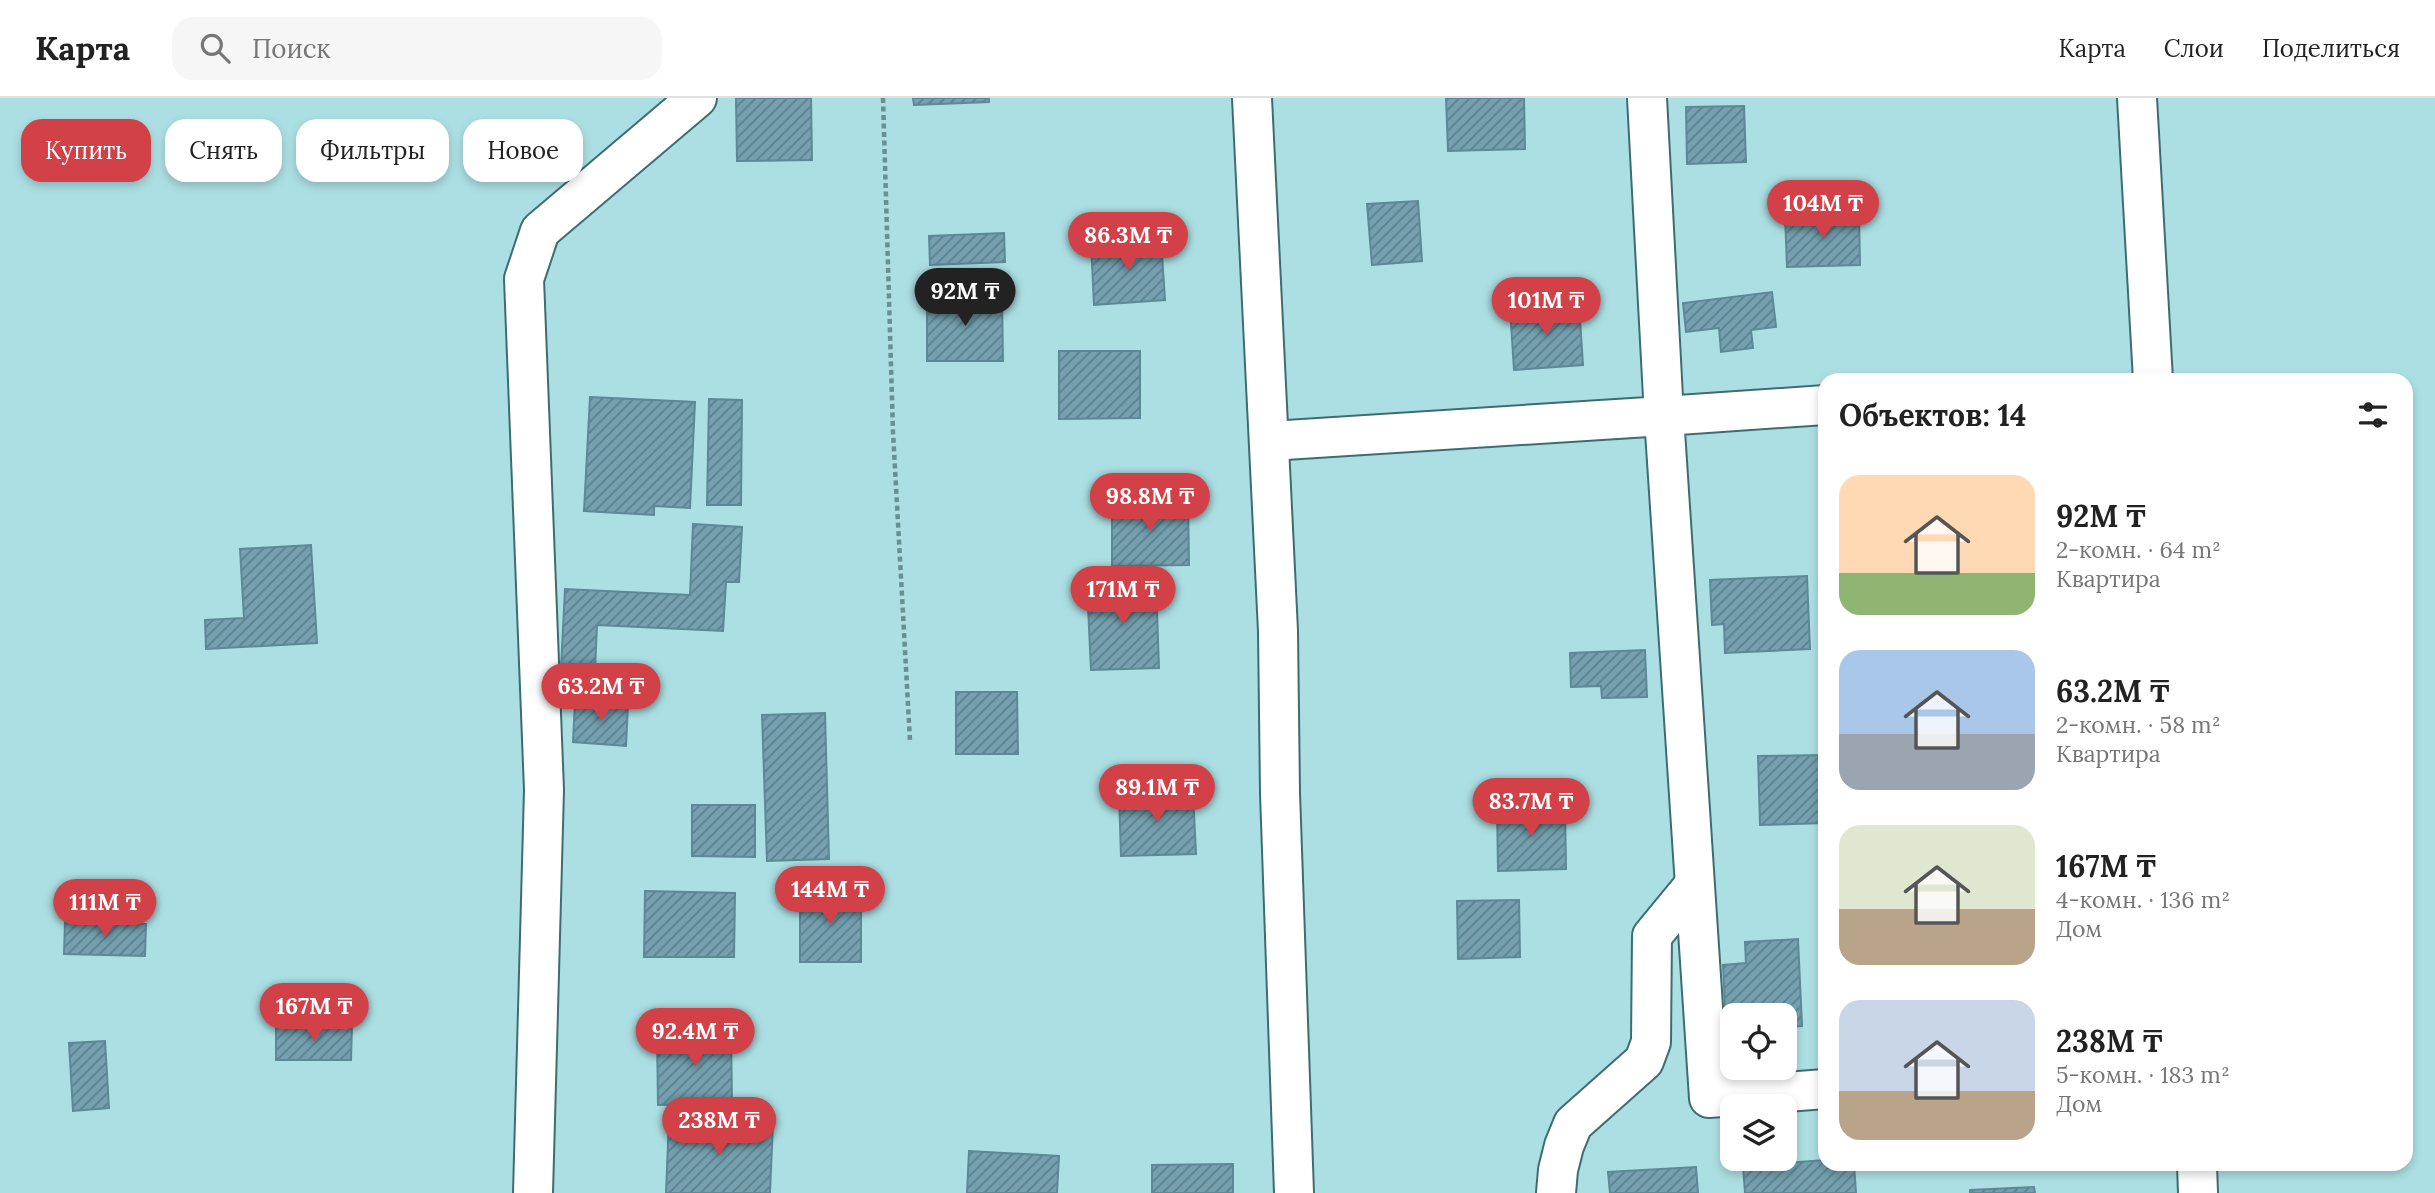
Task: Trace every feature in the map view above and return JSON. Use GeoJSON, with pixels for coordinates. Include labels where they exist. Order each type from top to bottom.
{"type":"FeatureCollection","features":[{"type":"Feature","properties":{"kind":"street"},"geometry":{"type":"LineString","coordinates":[[533,1193],[544,790],[524,279],[540,231],[697,98]]}},
{"type":"Feature","properties":{"kind":"street"},"geometry":{"type":"LineString","coordinates":[[1252,98],[1278,631],[1280,807],[1294,1193]]}},
{"type":"Feature","properties":{"kind":"street"},"geometry":{"type":"LineString","coordinates":[[1647,98],[1664,416],[1709,1098],[1818,1090]]}},
{"type":"Feature","properties":{"kind":"street"},"geometry":{"type":"LineString","coordinates":[[2137,98],[2153,373]]}},
{"type":"Feature","properties":{"kind":"street"},"geometry":{"type":"LineString","coordinates":[[1269,441],[1818,405]]}},
{"type":"Feature","properties":{"kind":"street"},"geometry":{"type":"LineString","coordinates":[[1556,1193],[1558,1170],[1573,1124],[1644,1061],[1651,1042],[1652,936],[1694,885]]}},
{"type":"Feature","properties":{"kind":"street"},"geometry":{"type":"LineString","coordinates":[[2197,1171],[2198,1193]]}},
{"type":"Feature","properties":{"kind":"path"},"geometry":{"type":"LineString","coordinates":[[883,98],[894,432],[910,741]]}},
{"type":"Feature","properties":{"kind":"building"},"geometry":{"type":"Polygon","coordinates":[[[736,98],[811,98],[812,160],[737,161],[736,98]]]}},
{"type":"Feature","properties":{"kind":"building"},"geometry":{"type":"Polygon","coordinates":[[[913,98],[989,98],[989,102],[914,105],[913,98]]]}},
{"type":"Feature","properties":{"kind":"building"},"geometry":{"type":"Polygon","coordinates":[[[1446,98],[1524,98],[1525,149],[1448,151],[1446,98]]]}},
{"type":"Feature","properties":{"kind":"building"},"geometry":{"type":"Polygon","coordinates":[[[1744,106],[1746,162],[1687,164],[1686,107],[1744,106]]]}},
{"type":"Feature","properties":{"kind":"building"},"geometry":{"type":"Polygon","coordinates":[[[1418,201],[1422,261],[1372,265],[1367,204],[1418,201]]]}},
{"type":"Feature","properties":{"kind":"building"},"geometry":{"type":"Polygon","coordinates":[[[1859,213],[1860,265],[1787,267],[1785,215],[1859,213]]]}},
{"type":"Feature","properties":{"kind":"building"},"geometry":{"type":"Polygon","coordinates":[[[1004,233],[1005,262],[930,265],[929,236],[1004,233]]]}},
{"type":"Feature","properties":{"kind":"building"},"geometry":{"type":"Polygon","coordinates":[[[1161,239],[1165,300],[1094,305],[1091,243],[1161,239]]]}},
{"type":"Feature","properties":{"kind":"building"},"geometry":{"type":"Polygon","coordinates":[[[1772,292],[1776,327],[1751,330],[1753,348],[1721,352],[1719,328],[1686,332],[1683,303],[1772,292]]]}},
{"type":"Feature","properties":{"kind":"building"},"geometry":{"type":"Polygon","coordinates":[[[927,295],[1002,295],[1003,361],[927,361],[927,295]]]}},
{"type":"Feature","properties":{"kind":"building"},"geometry":{"type":"Polygon","coordinates":[[[1579,304],[1583,365],[1514,370],[1510,308],[1579,304]]]}},
{"type":"Feature","properties":{"kind":"building"},"geometry":{"type":"Polygon","coordinates":[[[1059,351],[1140,351],[1140,418],[1059,419],[1059,351]]]}},
{"type":"Feature","properties":{"kind":"building"},"geometry":{"type":"Polygon","coordinates":[[[590,397],[695,402],[690,508],[654,506],[654,515],[584,511],[590,397]]]}},
{"type":"Feature","properties":{"kind":"building"},"geometry":{"type":"Polygon","coordinates":[[[709,399],[742,400],[741,505],[707,505],[709,399]]]}},
{"type":"Feature","properties":{"kind":"building"},"geometry":{"type":"Polygon","coordinates":[[[1188,499],[1189,565],[1112,566],[1112,500],[1188,499]]]}},
{"type":"Feature","properties":{"kind":"building"},"geometry":{"type":"Polygon","coordinates":[[[693,524],[742,527],[739,582],[726,582],[723,631],[597,625],[595,670],[561,668],[565,589],[690,595],[693,524]]]}},
{"type":"Feature","properties":{"kind":"building"},"geometry":{"type":"Polygon","coordinates":[[[311,545],[317,643],[206,649],[205,620],[244,618],[240,549],[311,545]]]}},
{"type":"Feature","properties":{"kind":"building"},"geometry":{"type":"Polygon","coordinates":[[[1807,576],[1810,649],[1725,653],[1724,624],[1712,625],[1710,580],[1807,576]]]}},
{"type":"Feature","properties":{"kind":"building"},"geometry":{"type":"Polygon","coordinates":[[[1156,582],[1159,668],[1091,670],[1087,585],[1156,582]]]}},
{"type":"Feature","properties":{"kind":"building"},"geometry":{"type":"Polygon","coordinates":[[[1645,650],[1647,697],[1602,698],[1601,686],[1571,687],[1570,653],[1645,650]]]}},
{"type":"Feature","properties":{"kind":"building"},"geometry":{"type":"Polygon","coordinates":[[[956,692],[1017,692],[1018,754],[956,754],[956,692]]]}},
{"type":"Feature","properties":{"kind":"building"},"geometry":{"type":"Polygon","coordinates":[[[575,701],[628,704],[626,746],[573,742],[575,701]]]}},
{"type":"Feature","properties":{"kind":"building"},"geometry":{"type":"Polygon","coordinates":[[[825,713],[829,859],[767,861],[762,715],[825,713]]]}},
{"type":"Feature","properties":{"kind":"building"},"geometry":{"type":"Polygon","coordinates":[[[1818,755],[1818,823],[1760,825],[1758,756],[1818,755]]]}},
{"type":"Feature","properties":{"kind":"building"},"geometry":{"type":"Polygon","coordinates":[[[1193,792],[1196,854],[1121,856],[1119,795],[1193,792]]]}},
{"type":"Feature","properties":{"kind":"building"},"geometry":{"type":"Polygon","coordinates":[[[692,805],[755,805],[755,857],[692,856],[692,805]]]}},
{"type":"Feature","properties":{"kind":"building"},"geometry":{"type":"Polygon","coordinates":[[[1565,805],[1566,869],[1498,871],[1497,806],[1565,805]]]}},
{"type":"Feature","properties":{"kind":"building"},"geometry":{"type":"Polygon","coordinates":[[[800,889],[861,890],[861,962],[800,962],[800,889]]]}},
{"type":"Feature","properties":{"kind":"building"},"geometry":{"type":"Polygon","coordinates":[[[645,891],[735,893],[734,957],[644,957],[645,891]]]}},
{"type":"Feature","properties":{"kind":"building"},"geometry":{"type":"Polygon","coordinates":[[[1519,900],[1520,957],[1458,959],[1457,901],[1519,900]]]}},
{"type":"Feature","properties":{"kind":"building"},"geometry":{"type":"Polygon","coordinates":[[[65,922],[146,924],[145,956],[64,954],[65,922]]]}},
{"type":"Feature","properties":{"kind":"building"},"geometry":{"type":"Polygon","coordinates":[[[1798,939],[1802,1026],[1797,1026],[1797,1003],[1725,1003],[1723,965],[1746,963],[1745,942],[1798,939]]]}},
{"type":"Feature","properties":{"kind":"building"},"geometry":{"type":"Polygon","coordinates":[[[276,1025],[352,1026],[351,1060],[276,1060],[276,1025]]]}},
{"type":"Feature","properties":{"kind":"building"},"geometry":{"type":"Polygon","coordinates":[[[731,1031],[732,1104],[658,1105],[657,1032],[731,1031]]]}},
{"type":"Feature","properties":{"kind":"building"},"geometry":{"type":"Polygon","coordinates":[[[105,1041],[109,1108],[73,1111],[69,1043],[105,1041]]]}},
{"type":"Feature","properties":{"kind":"building"},"geometry":{"type":"Polygon","coordinates":[[[669,1118],[773,1123],[770,1193],[666,1193],[669,1118]]]}},
{"type":"Feature","properties":{"kind":"building"},"geometry":{"type":"Polygon","coordinates":[[[969,1151],[1059,1156],[1057,1193],[967,1193],[969,1151]]]}},
{"type":"Feature","properties":{"kind":"building"},"geometry":{"type":"Polygon","coordinates":[[[1818,1161],[1818,1171],[1854,1171],[1856,1193],[1745,1193],[1743,1171],[1797,1171],[1797,1162],[1818,1161]]]}},
{"type":"Feature","properties":{"kind":"building"},"geometry":{"type":"Polygon","coordinates":[[[1233,1164],[1233,1193],[1152,1193],[1152,1165],[1233,1164]]]}},
{"type":"Feature","properties":{"kind":"building"},"geometry":{"type":"Polygon","coordinates":[[[1696,1167],[1698,1193],[1610,1193],[1608,1172],[1696,1167]]]}},
{"type":"Feature","properties":{"kind":"building"},"geometry":{"type":"Polygon","coordinates":[[[2034,1187],[2035,1193],[1970,1193],[1970,1190],[2034,1187]]]}}]}
